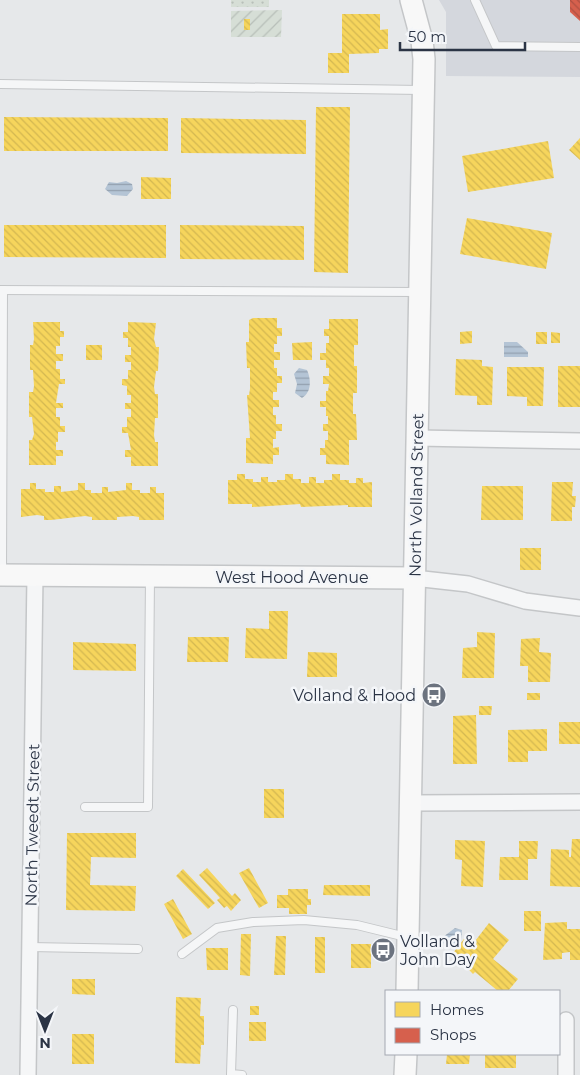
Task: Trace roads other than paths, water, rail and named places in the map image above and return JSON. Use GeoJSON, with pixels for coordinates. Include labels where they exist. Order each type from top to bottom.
{"type":"FeatureCollection","features":[{"type":"Feature","properties":{"kind":"main road","name":"North Volland Street"},"geometry":{"type":"LineString","coordinates":[[407,990],[423,90],[422,41],[411,0]]}},
{"type":"Feature","properties":{"kind":"main road","name":"West Hood Avenue"},"geometry":{"type":"LineString","coordinates":[[1,575],[414,578]]}},
{"type":"Feature","properties":{"kind":"main road"},"geometry":{"type":"LineString","coordinates":[[405,1075],[406,1055]]}},
{"type":"Feature","properties":{"kind":"street"},"geometry":{"type":"LineString","coordinates":[[418,438],[580,441]]}},
{"type":"Feature","properties":{"kind":"street","name":"North Tweedt Street"},"geometry":{"type":"LineString","coordinates":[[28,1075],[36,575]]}},
{"type":"Feature","properties":{"kind":"street","name":"West Hood Avenue"},"geometry":{"type":"LineString","coordinates":[[414,578],[468,584],[525,602],[580,608]]}},
{"type":"Feature","properties":{"kind":"street"},"geometry":{"type":"LineString","coordinates":[[411,804],[580,802]]}},
{"type":"Feature","properties":{"kind":"street"},"geometry":{"type":"LineString","coordinates":[[566,1020],[566,1075]]}},
{"type":"Feature","properties":{"kind":"lane"},"geometry":{"type":"LineString","coordinates":[[475,0],[496,46],[580,47]]}},
{"type":"Feature","properties":{"kind":"lane"},"geometry":{"type":"LineString","coordinates":[[0,84],[423,90]]}},
{"type":"Feature","properties":{"kind":"lane"},"geometry":{"type":"LineString","coordinates":[[1,575],[2,290],[418,292]]}},
{"type":"Feature","properties":{"kind":"lane"},"geometry":{"type":"LineString","coordinates":[[85,806],[148,807],[150,576]]}},
{"type":"Feature","properties":{"kind":"lane"},"geometry":{"type":"LineString","coordinates":[[182,954],[217,928],[253,922],[304,920],[357,925],[408,937]]}},
{"type":"Feature","properties":{"kind":"lane"},"geometry":{"type":"LineString","coordinates":[[30,947],[138,949]]}},
{"type":"Feature","properties":{"kind":"lane"},"geometry":{"type":"LineString","coordinates":[[233,1010],[231,1075],[242,1075]]}},
{"type":"Feature","properties":{"kind":"water"},"geometry":{"type":"Polygon","coordinates":[[[126,181],[132,184],[133,189],[127,196],[112,195],[105,189],[109,182],[126,181]]]}},
{"type":"Feature","properties":{"kind":"water"},"geometry":{"type":"Polygon","coordinates":[[[504,342],[517,342],[528,352],[528,357],[504,357],[504,342]]]}},
{"type":"Feature","properties":{"kind":"water"},"geometry":{"type":"Polygon","coordinates":[[[299,368],[307,370],[310,381],[308,392],[302,398],[295,393],[297,384],[294,374],[299,368]]]}},
{"type":"Feature","properties":{"kind":"water"},"geometry":{"type":"Polygon","coordinates":[[[455,928],[462,930],[461,939],[453,945],[445,946],[442,941],[443,937],[455,928]]]}},
{"type":"Feature","properties":{"kind":"place","name":"Volland & Hood"},"geometry":{"type":"Point","coordinates":[434,695]}},
{"type":"Feature","properties":{"kind":"place","name":"Volland & John Day"},"geometry":{"type":"Point","coordinates":[383,950]}}]}
